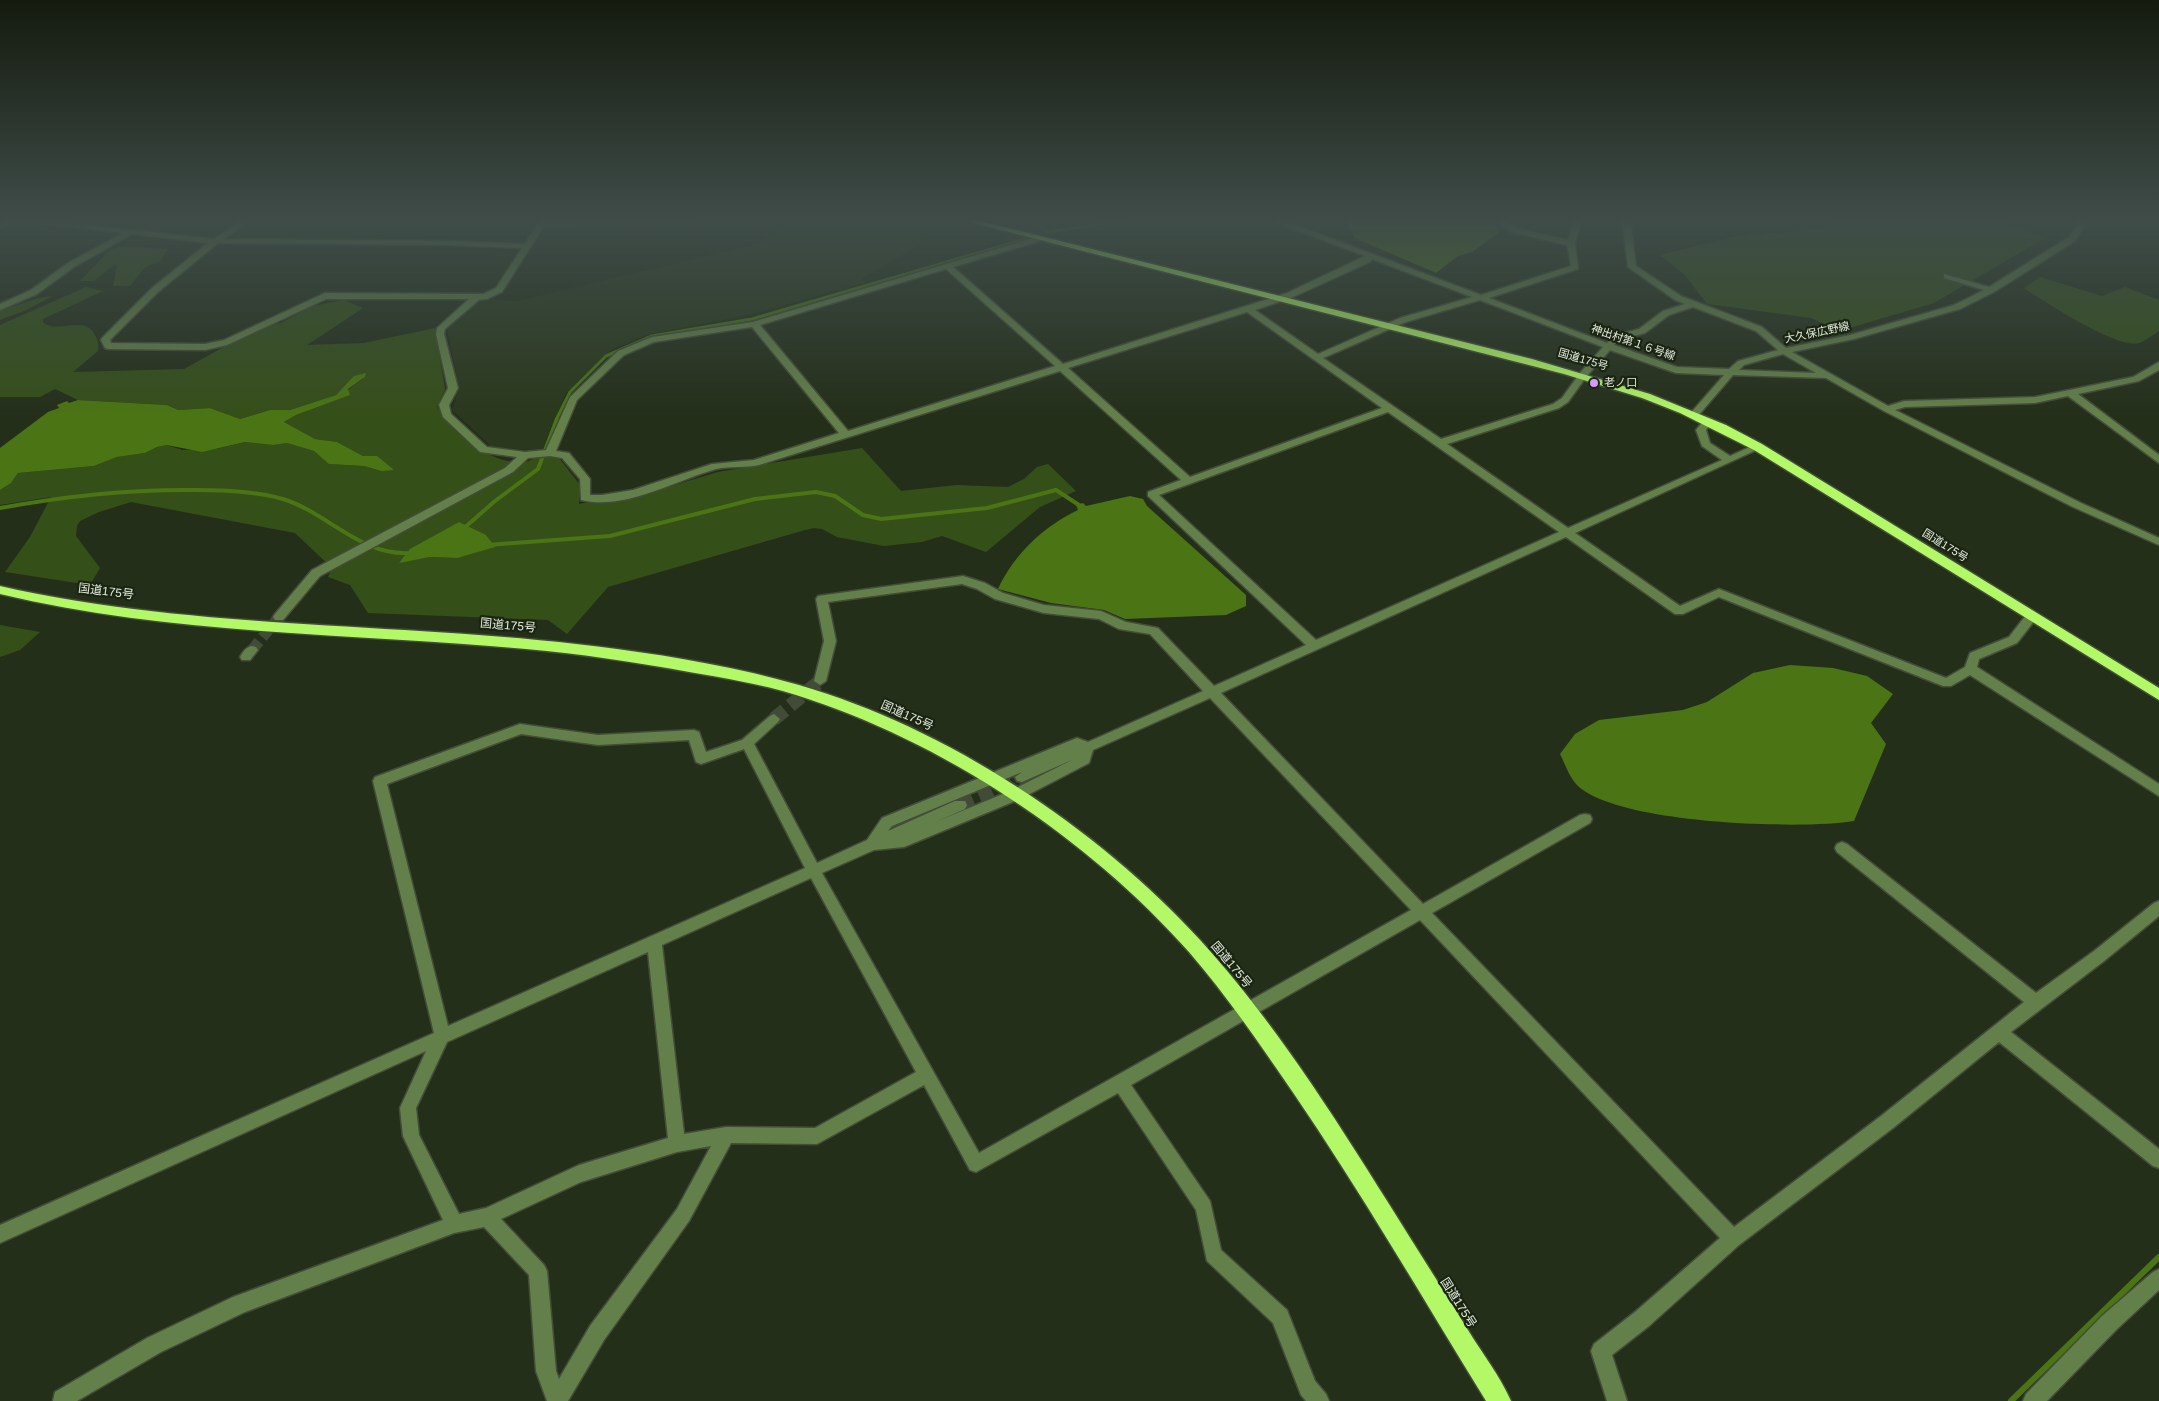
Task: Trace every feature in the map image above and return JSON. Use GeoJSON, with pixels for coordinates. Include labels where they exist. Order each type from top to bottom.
{"type":"FeatureCollection","features":[{"type":"Feature","properties":{"kind":"highway","name":"国道175号"},"geometry":{"type":"LineString","coordinates":[[1225,284],[1583,375],[1708,421],[1758,447],[2159,695]]}},
{"type":"Feature","properties":{"kind":"highway","name":"国道175号"},"geometry":{"type":"LineString","coordinates":[[0,590],[47,601],[188,618],[527,644],[619,654],[720,672],[797,690],[858,712],[923,740],[992,778],[1141,891],[1194,947],[1248,1011],[1340,1144],[1499,1401]]}},
{"type":"Feature","properties":{"kind":"street"},"geometry":{"type":"LineString","coordinates":[[0,307],[34,292],[44,284]]}},
{"type":"Feature","properties":{"kind":"street"},"geometry":{"type":"LineString","coordinates":[[162,284],[132,311],[105,340],[108,346],[206,346],[220,344],[325,296],[484,297],[499,290],[502,284]]}},
{"type":"Feature","properties":{"kind":"street"},"geometry":{"type":"LineString","coordinates":[[550,453],[573,399],[622,353],[652,340],[754,324],[887,284]]}},
{"type":"Feature","properties":{"kind":"street"},"geometry":{"type":"LineString","coordinates":[[969,284],[1188,481]]}},
{"type":"Feature","properties":{"kind":"street"},"geometry":{"type":"LineString","coordinates":[[477,297],[441,328],[440,334],[453,388],[444,405],[446,415],[484,450],[525,455],[550,453],[565,455],[585,479],[585,498],[598,500],[664,485],[717,466],[755,463],[1248,309],[1310,284]]}},
{"type":"Feature","properties":{"kind":"street","name":"神出村第１６号線"},"geometry":{"type":"LineString","coordinates":[[1447,284],[1676,370],[1827,376]]}},
{"type":"Feature","properties":{"kind":"street"},"geometry":{"type":"LineString","coordinates":[[1317,357],[1393,326],[1403,320],[1520,284]]}},
{"type":"Feature","properties":{"kind":"street"},"geometry":{"type":"LineString","coordinates":[[1658,284],[1678,298],[1759,329],[1784,351],[1887,409],[2069,500],[2159,542]]}},
{"type":"Feature","properties":{"kind":"street"},"geometry":{"type":"LineString","coordinates":[[1973,284],[1991,290]]}},
{"type":"Feature","properties":{"kind":"street","name":"大久保広野線"},"geometry":{"type":"LineString","coordinates":[[1694,415],[1731,372],[1741,364],[1784,351],[1851,337],[1910,321],[1957,306],[2000,284]]}},
{"type":"Feature","properties":{"kind":"street"},"geometry":{"type":"LineString","coordinates":[[1440,442],[1556,406],[1565,400],[1583,375],[1616,338],[1642,331],[1666,313],[1692,304]]}},
{"type":"Feature","properties":{"kind":"street"},"geometry":{"type":"LineString","coordinates":[[1248,309],[1679,611],[1719,593],[1947,683],[1970,670],[1974,656],[2013,640],[2031,617]]}},
{"type":"Feature","properties":{"kind":"street"},"geometry":{"type":"LineString","coordinates":[[754,324],[845,434]]}},
{"type":"Feature","properties":{"kind":"street"},"geometry":{"type":"LineString","coordinates":[[1887,409],[1904,404],[2035,400],[2136,379],[2159,365]]}},
{"type":"Feature","properties":{"kind":"street"},"geometry":{"type":"LineString","coordinates":[[2069,392],[2159,460]]}},
{"type":"Feature","properties":{"kind":"street"},"geometry":{"type":"LineString","coordinates":[[1315,646],[1152,494],[1390,408]]}},
{"type":"Feature","properties":{"kind":"street"},"geometry":{"type":"LineString","coordinates":[[1708,421],[1701,430],[1706,444],[1729,460]]}},
{"type":"Feature","properties":{"kind":"street"},"geometry":{"type":"LineString","coordinates":[[1022,777],[1758,447]]}},
{"type":"Feature","properties":{"kind":"street"},"geometry":{"type":"LineString","coordinates":[[279,617],[316,573],[509,470],[525,455]]}},
{"type":"Feature","properties":{"kind":"street"},"geometry":{"type":"LineString","coordinates":[[820,681],[830,641],[822,599],[962,580],[982,586],[999,596],[1044,609],[1101,615],[1123,626],[1154,631],[1732,1239]]}},
{"type":"Feature","properties":{"kind":"street"},"geometry":{"type":"LineString","coordinates":[[1970,670],[2159,791]]}},
{"type":"Feature","properties":{"kind":"street"},"geometry":{"type":"LineString","coordinates":[[454,1224],[411,1136],[408,1108],[442,1035],[380,781],[520,729],[598,740],[694,734],[700,759],[747,743],[774,719]]}},
{"type":"Feature","properties":{"kind":"street"},"geometry":{"type":"LineString","coordinates":[[747,743],[814,871],[976,1164],[1585,819]]}},
{"type":"Feature","properties":{"kind":"street"},"geometry":{"type":"LineString","coordinates":[[872,844],[887,822],[1077,743],[1088,747]]}},
{"type":"Feature","properties":{"kind":"street"},"geometry":{"type":"LineString","coordinates":[[872,844],[899,843],[1015,795],[1084,760],[1088,747]]}},
{"type":"Feature","properties":{"kind":"street"},"geometry":{"type":"LineString","coordinates":[[0,1234],[960,805]]}},
{"type":"Feature","properties":{"kind":"street"},"geometry":{"type":"LineString","coordinates":[[1842,848],[2036,1002]]}},
{"type":"Feature","properties":{"kind":"street"},"geometry":{"type":"LineString","coordinates":[[1617,1401],[1601,1351],[1642,1319],[1732,1239],[1887,1122],[2036,1002],[2099,956],[2159,907]]}},
{"type":"Feature","properties":{"kind":"street"},"geometry":{"type":"LineString","coordinates":[[654,941],[677,1144]]}},
{"type":"Feature","properties":{"kind":"street"},"geometry":{"type":"LineString","coordinates":[[1999,1032],[2159,1160]]}},
{"type":"Feature","properties":{"kind":"street"},"geometry":{"type":"LineString","coordinates":[[63,1401],[62,1399],[154,1345],[240,1304],[454,1224],[487,1217],[579,1174],[677,1144],[726,1136],[817,1136],[926,1074]]}},
{"type":"Feature","properties":{"kind":"street"},"geometry":{"type":"LineString","coordinates":[[1120,1082],[1204,1207],[1213,1255],[1280,1317],[1308,1388],[1319,1401]]}},
{"type":"Feature","properties":{"kind":"street"},"geometry":{"type":"LineString","coordinates":[[557,1401],[597,1333],[683,1215],[726,1136]]}},
{"type":"Feature","properties":{"kind":"street"},"geometry":{"type":"LineString","coordinates":[[487,1217],[538,1271],[546,1371],[557,1401]]}},
{"type":"Feature","properties":{"kind":"street"},"geometry":{"type":"LineString","coordinates":[[2033,1401],[2109,1323],[2159,1278]]}},
{"type":"Feature","properties":{"kind":"shaded area"},"geometry":{"type":"Polygon","coordinates":[[[113,284],[131,284],[130,286],[113,286],[113,284]]]}},
{"type":"Feature","properties":{"kind":"shaded area"},"geometry":{"type":"Polygon","coordinates":[[[588,284],[857,284],[753,314],[645,335],[610,350],[566,393],[542,451],[492,447],[452,410],[459,387],[447,329],[479,300],[494,297],[494,300],[518,301],[588,284]]]}},
{"type":"Feature","properties":{"kind":"shaded area"},"geometry":{"type":"Polygon","coordinates":[[[1692,284],[1966,284],[1934,303],[1839,331],[1811,318],[1707,304],[1692,284]]]}},
{"type":"Feature","properties":{"kind":"shaded area"},"geometry":{"type":"Polygon","coordinates":[[[2029,284],[2064,284],[2102,296],[2125,287],[2159,300],[2159,331],[2139,343],[2128,343],[2114,339],[2080,323],[2024,288],[2029,284]]]}},
{"type":"Feature","properties":{"kind":"shaded area"},"geometry":{"type":"Polygon","coordinates":[[[86,287],[103,291],[43,319],[43,322],[55,327],[84,326],[95,335],[98,351],[73,372],[184,369],[260,327],[281,323],[312,306],[344,300],[363,308],[307,345],[364,343],[435,328],[445,389],[437,407],[453,428],[475,446],[499,459],[525,462],[539,456],[559,458],[580,485],[579,504],[668,487],[718,472],[862,448],[901,491],[957,485],[1008,487],[1024,479],[1037,467],[1048,464],[1076,491],[1040,507],[986,552],[942,536],[922,542],[884,546],[837,537],[822,529],[805,530],[608,587],[567,634],[548,620],[368,613],[350,585],[328,577],[332,568],[295,533],[131,502],[99,512],[80,521],[77,526],[76,536],[100,568],[90,585],[5,572],[30,537],[51,497],[0,505],[0,490],[11,483],[18,473],[94,466],[117,457],[145,453],[157,447],[167,445],[182,450],[216,449],[245,442],[273,445],[287,443],[314,451],[330,464],[364,466],[381,471],[377,456],[363,456],[337,442],[315,439],[284,422],[296,415],[349,395],[348,390],[365,377],[344,387],[336,395],[290,410],[270,410],[240,419],[210,408],[178,410],[167,405],[78,400],[55,389],[40,397],[0,397],[0,325],[86,287]],[[486,535],[399,562],[430,557],[457,558],[486,535]]]}},
{"type":"Feature","properties":{"kind":"shaded area"},"geometry":{"type":"Polygon","coordinates":[[[53,296],[26,310],[0,320],[0,311],[38,298],[53,296]]]}},
{"type":"Feature","properties":{"kind":"shaded area"},"geometry":{"type":"Polygon","coordinates":[[[366,373],[365,377],[348,389],[350,395],[296,415],[284,422],[315,439],[337,442],[363,456],[377,456],[394,470],[381,471],[364,466],[329,464],[314,451],[287,443],[273,445],[245,442],[202,452],[167,445],[157,447],[145,453],[117,457],[94,466],[18,473],[11,483],[0,490],[0,448],[48,412],[59,408],[57,405],[67,401],[69,403],[78,400],[167,405],[178,410],[210,408],[240,419],[270,410],[290,410],[336,395],[354,376],[366,373]]]}},
{"type":"Feature","properties":{"kind":"shaded area"},"geometry":{"type":"Polygon","coordinates":[[[1130,496],[1143,499],[1147,506],[1246,595],[1246,606],[1226,615],[1125,619],[1104,610],[1051,603],[998,589],[1013,564],[1031,542],[1053,524],[1078,510],[1076,505],[1083,503],[1086,506],[1130,496]]]}},
{"type":"Feature","properties":{"kind":"shaded area"},"geometry":{"type":"Polygon","coordinates":[[[459,522],[486,535],[495,547],[457,558],[430,557],[399,563],[410,549],[459,522]]]}},
{"type":"Feature","properties":{"kind":"shaded area"},"geometry":{"type":"Polygon","coordinates":[[[0,625],[40,632],[20,650],[0,657],[0,625]]]}},
{"type":"Feature","properties":{"kind":"shaded area"},"geometry":{"type":"Polygon","coordinates":[[[1790,665],[1833,668],[1867,676],[1893,694],[1871,723],[1886,744],[1854,821],[1829,824],[1753,824],[1666,816],[1627,808],[1596,797],[1576,784],[1560,754],[1575,734],[1599,720],[1683,710],[1707,702],[1753,673],[1790,665]]]}},
{"type":"Feature","properties":{"kind":"waterway"},"geometry":{"type":"LineString","coordinates":[[556,420],[570,392],[606,356],[652,336],[752,319],[870,284]]}},
{"type":"Feature","properties":{"kind":"waterway"},"geometry":{"type":"LineString","coordinates":[[463,529],[495,501],[538,469],[557,419]]}},
{"type":"Feature","properties":{"kind":"waterway"},"geometry":{"type":"LineString","coordinates":[[0,508],[49,500],[122,492],[196,490],[251,493],[272,496],[299,505],[375,548],[392,552],[410,553]]}},
{"type":"Feature","properties":{"kind":"waterway"},"geometry":{"type":"LineString","coordinates":[[487,545],[610,536],[755,499],[816,492],[835,496],[863,515],[881,519],[987,508],[1056,490],[1082,507]]}},
{"type":"Feature","properties":{"kind":"waterway"},"geometry":{"type":"LineString","coordinates":[[2011,1401],[2159,1257]]}},
{"type":"Feature","properties":{"kind":"tunnel"},"geometry":{"type":"LineString","coordinates":[[252,650],[279,617]]}},
{"type":"Feature","properties":{"kind":"tunnel"},"geometry":{"type":"LineString","coordinates":[[774,719],[820,681]]}},
{"type":"Feature","properties":{"kind":"tunnel"},"geometry":{"type":"LineString","coordinates":[[960,805],[1022,777]]}},
{"type":"Feature","properties":{"kind":"place","name":"老ノ口"},"geometry":{"type":"Point","coordinates":[1594,383]}}]}
